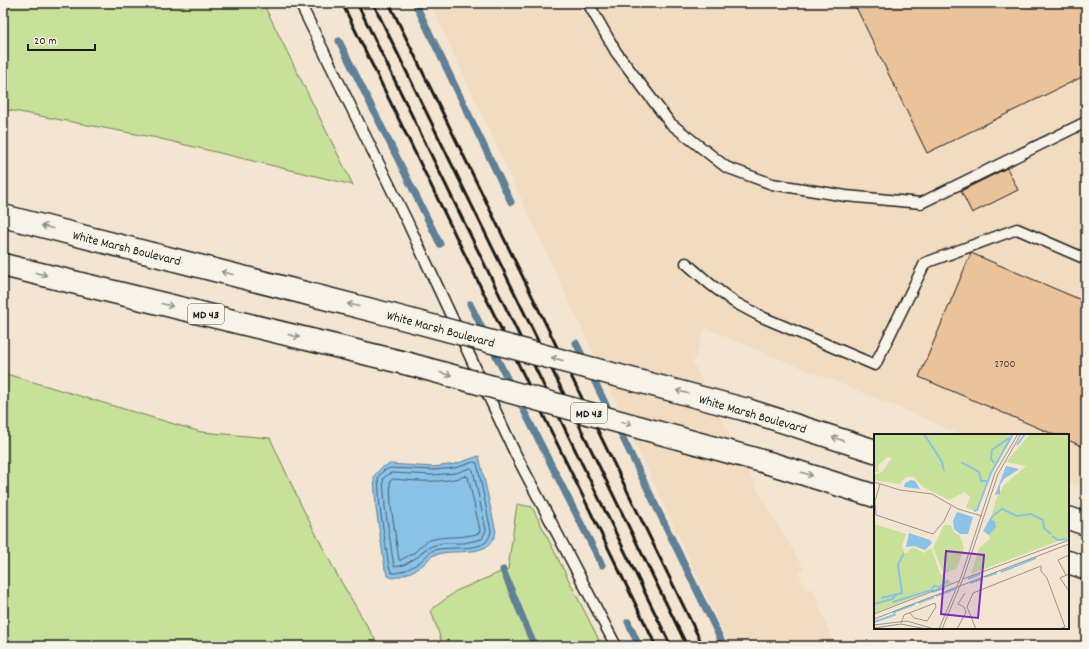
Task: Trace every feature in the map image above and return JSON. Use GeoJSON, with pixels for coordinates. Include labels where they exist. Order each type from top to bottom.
{"type":"FeatureCollection","features":[{"type":"Feature","properties":{"kind":"main road","name":"White Marsh Boulevard"},"geometry":{"type":"LineString","coordinates":[[3,216],[391,315],[747,410],[874,451]]}},
{"type":"Feature","properties":{"kind":"main road","name":"MD 43"},"geometry":{"type":"LineString","coordinates":[[3,265],[409,364],[769,463],[874,496]]}},
{"type":"Feature","properties":{"kind":"main road"},"geometry":{"type":"LineString","coordinates":[[1069,518],[1086,524]]}},
{"type":"Feature","properties":{"kind":"main road"},"geometry":{"type":"LineString","coordinates":[[1069,562],[1086,568]]}},
{"type":"Feature","properties":{"kind":"lane"},"geometry":{"type":"LineString","coordinates":[[300,3],[406,221],[515,453],[616,646]]}},
{"type":"Feature","properties":{"kind":"lane"},"geometry":{"type":"LineString","coordinates":[[588,3],[616,52],[670,123],[726,167],[772,184],[846,196],[921,203],[1086,122]]}},
{"type":"Feature","properties":{"kind":"lane"},"geometry":{"type":"LineString","coordinates":[[686,263],[734,302],[755,313],[875,365],[925,263],[1017,229],[1086,259]]}},
{"type":"Feature","properties":{"kind":"shaded area"},"geometry":{"type":"Polygon","coordinates":[[[430,3],[1086,3],[1086,488],[1069,482],[1069,434],[959,434],[915,414],[705,328],[693,363],[764,502],[804,569],[799,572],[805,590],[813,589],[834,646],[730,646],[430,3]]]}},
{"type":"Feature","properties":{"kind":"green space"},"geometry":{"type":"Polygon","coordinates":[[[3,3],[263,3],[353,185],[157,138],[3,109],[3,3]]]}},
{"type":"Feature","properties":{"kind":"green space"},"geometry":{"type":"Polygon","coordinates":[[[3,373],[201,432],[270,438],[303,509],[336,573],[379,646],[3,646],[3,373]]]}},
{"type":"Feature","properties":{"kind":"green space"},"geometry":{"type":"Polygon","coordinates":[[[517,504],[532,507],[602,646],[443,646],[431,610],[456,591],[508,569],[517,504]]]}},
{"type":"Feature","properties":{"kind":"water"},"geometry":{"type":"Polygon","coordinates":[[[479,456],[496,532],[494,538],[488,546],[474,551],[447,552],[433,555],[419,568],[402,576],[393,578],[388,576],[385,569],[376,508],[374,476],[381,468],[390,464],[433,467],[455,464],[479,456]]]}},
{"type":"Feature","properties":{"kind":"water"},"geometry":{"type":"Polygon","coordinates":[[[944,640],[968,646],[934,646],[935,643],[944,640]]]}},
{"type":"Feature","properties":{"kind":"building"},"geometry":{"type":"Polygon","coordinates":[[[854,3],[1086,3],[1086,75],[927,153],[854,3]]]}},
{"type":"Feature","properties":{"kind":"building"},"geometry":{"type":"Polygon","coordinates":[[[1007,168],[1018,190],[972,213],[961,191],[1007,168]]]}},
{"type":"Feature","properties":{"kind":"building"},"geometry":{"type":"Polygon","coordinates":[[[971,253],[1086,302],[1086,448],[1069,440],[1069,434],[1053,434],[919,377],[971,253]]]}},
{"type":"Feature","properties":{"kind":"waterway"},"geometry":{"type":"LineString","coordinates":[[415,3],[511,202]]}},
{"type":"Feature","properties":{"kind":"waterway"},"geometry":{"type":"LineString","coordinates":[[339,41],[440,244]]}},
{"type":"Feature","properties":{"kind":"waterway"},"geometry":{"type":"LineString","coordinates":[[470,304],[486,336]]}},
{"type":"Feature","properties":{"kind":"waterway"},"geometry":{"type":"LineString","coordinates":[[576,343],[586,363]]}},
{"type":"Feature","properties":{"kind":"waterway"},"geometry":{"type":"LineString","coordinates":[[491,346],[512,388]]}},
{"type":"Feature","properties":{"kind":"waterway"},"geometry":{"type":"LineString","coordinates":[[590,372],[611,415]]}},
{"type":"Feature","properties":{"kind":"waterway"},"geometry":{"type":"LineString","coordinates":[[518,399],[602,565]]}},
{"type":"Feature","properties":{"kind":"waterway"},"geometry":{"type":"LineString","coordinates":[[617,426],[724,646]]}},
{"type":"Feature","properties":{"kind":"waterway"},"geometry":{"type":"LineString","coordinates":[[503,570],[531,638],[537,646]]}},
{"type":"Feature","properties":{"kind":"waterway"},"geometry":{"type":"LineString","coordinates":[[628,622],[639,646]]}},
{"type":"Feature","properties":{"kind":"railway"},"geometry":{"type":"LineString","coordinates":[[342,3],[656,646]]}},
{"type":"Feature","properties":{"kind":"railway"},"geometry":{"type":"LineString","coordinates":[[357,3],[671,646]]}},
{"type":"Feature","properties":{"kind":"railway"},"geometry":{"type":"LineString","coordinates":[[373,3],[687,646]]}},
{"type":"Feature","properties":{"kind":"railway"},"geometry":{"type":"LineString","coordinates":[[389,3],[703,646]]}}]}
